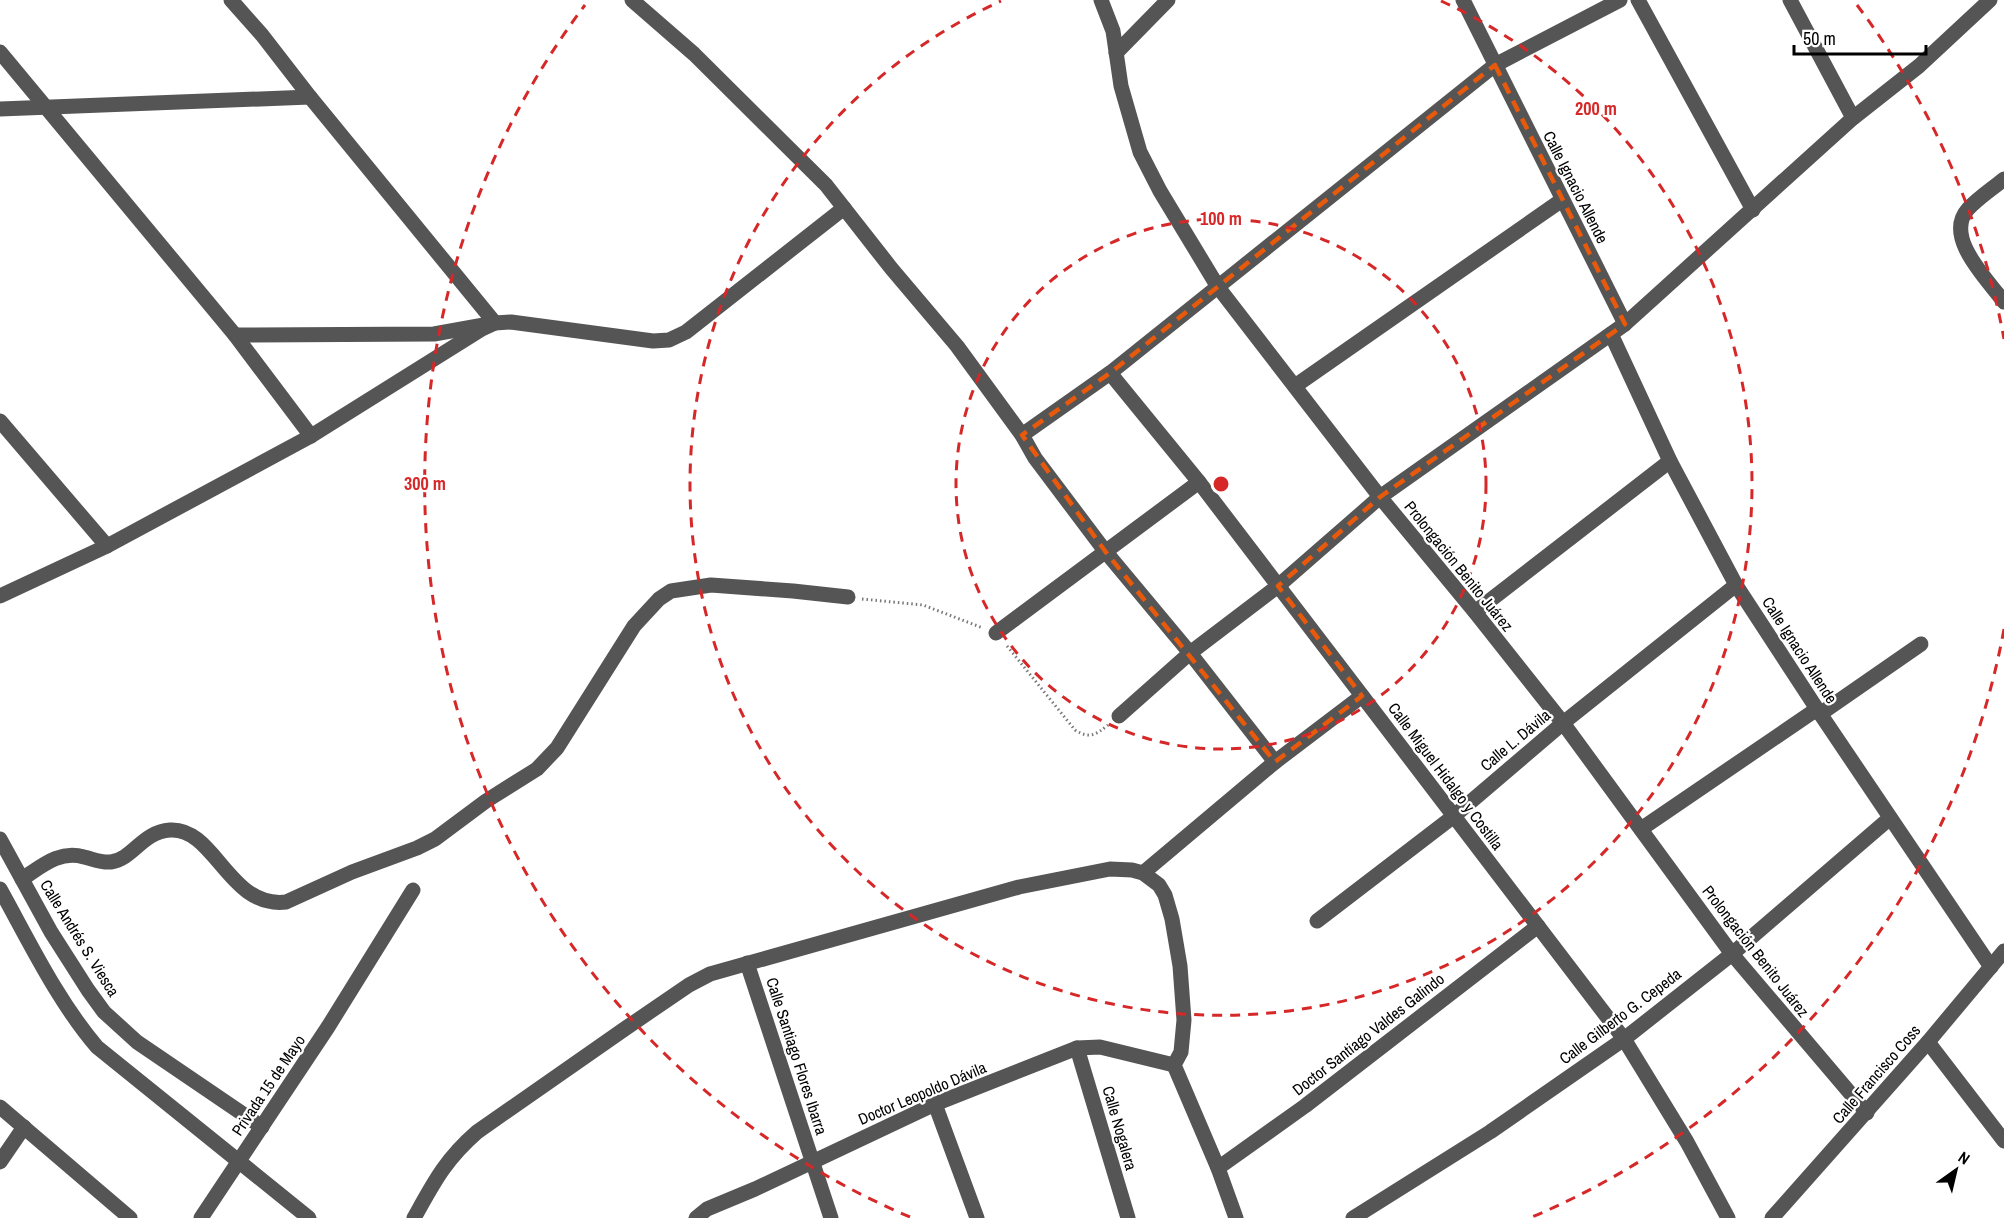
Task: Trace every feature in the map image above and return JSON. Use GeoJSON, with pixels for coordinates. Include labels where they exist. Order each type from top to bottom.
{"type":"FeatureCollection","features":[{"type":"Feature","properties":{"kind":"street"},"geometry":{"type":"LineString","coordinates":[[231,0],[262,35],[495,323]]}},
{"type":"Feature","properties":{"kind":"street"},"geometry":{"type":"LineString","coordinates":[[632,0],[694,54],[826,185],[891,268],[957,346],[1022,435],[1035,458],[1105,551],[1190,653],[1275,762]]}},
{"type":"Feature","properties":{"kind":"street","name":"Prolongación Benito Juárez"},"geometry":{"type":"LineString","coordinates":[[1101,0],[1113,31],[1121,86],[1140,152],[1160,191],[1218,287],[1380,497],[1563,723],[1732,954],[1867,1113]]}},
{"type":"Feature","properties":{"kind":"street"},"geometry":{"type":"LineString","coordinates":[[1116,53],[1168,0]]}},
{"type":"Feature","properties":{"kind":"street","name":"Calle Ignacio Allende"},"geometry":{"type":"LineString","coordinates":[[1462,0],[1625,324]]}},
{"type":"Feature","properties":{"kind":"street"},"geometry":{"type":"LineString","coordinates":[[1022,435],[1110,373],[1495,65],[1620,0]]}},
{"type":"Feature","properties":{"kind":"street"},"geometry":{"type":"LineString","coordinates":[[1638,0],[1753,210]]}},
{"type":"Feature","properties":{"kind":"street"},"geometry":{"type":"LineString","coordinates":[[1790,0],[1853,118]]}},
{"type":"Feature","properties":{"kind":"street"},"geometry":{"type":"LineString","coordinates":[[1119,716],[1190,653],[1278,586],[1380,497],[1625,324],[1853,118],[1919,66],[1990,0]]}},
{"type":"Feature","properties":{"kind":"street"},"geometry":{"type":"LineString","coordinates":[[0,52],[235,335],[311,436]]}},
{"type":"Feature","properties":{"kind":"street"},"geometry":{"type":"LineString","coordinates":[[0,109],[310,97]]}},
{"type":"Feature","properties":{"kind":"street"},"geometry":{"type":"LineString","coordinates":[[2004,179],[1969,209],[1963,218],[1960,232],[1968,253],[2004,302]]}},
{"type":"Feature","properties":{"kind":"street"},"geometry":{"type":"LineString","coordinates":[[1294,386],[1562,200]]}},
{"type":"Feature","properties":{"kind":"street"},"geometry":{"type":"LineString","coordinates":[[235,335],[434,334],[511,322],[653,340],[669,340],[686,332],[844,208]]}},
{"type":"Feature","properties":{"kind":"street"},"geometry":{"type":"LineString","coordinates":[[0,597],[107,546],[311,436],[495,323]]}},
{"type":"Feature","properties":{"kind":"street","name":"Calle Ignacio Allende"},"geometry":{"type":"LineString","coordinates":[[1611,334],[1670,461],[1736,585],[1991,967]]}},
{"type":"Feature","properties":{"kind":"street","name":"Calle Miguel Hidalgo y Costilla"},"geometry":{"type":"LineString","coordinates":[[1110,373],[1199,482],[1624,1039],[1687,1142],[1728,1218]]}},
{"type":"Feature","properties":{"kind":"street"},"geometry":{"type":"LineString","coordinates":[[0,421],[107,546]]}},
{"type":"Feature","properties":{"kind":"street"},"geometry":{"type":"LineString","coordinates":[[1475,612],[1670,461]]}},
{"type":"Feature","properties":{"kind":"street"},"geometry":{"type":"LineString","coordinates":[[996,633],[1199,482]]}},
{"type":"Feature","properties":{"kind":"street"},"geometry":{"type":"LineString","coordinates":[[22,879],[53,858],[67,855],[111,862],[124,857],[144,839],[158,832],[172,830],[187,833],[201,843],[234,880],[251,895],[276,903],[285,902],[435,839],[495,795],[537,769],[557,748],[634,626],[659,599],[670,591],[711,585],[848,597]]}},
{"type":"Feature","properties":{"kind":"street","name":"Calle L. Dávila"},"geometry":{"type":"LineString","coordinates":[[1317,921],[1454,816],[1563,723],[1736,585]]}},
{"type":"Feature","properties":{"kind":"street"},"geometry":{"type":"LineString","coordinates":[[1641,829],[1922,644]]}},
{"type":"Feature","properties":{"kind":"street"},"geometry":{"type":"LineString","coordinates":[[1143,873],[1275,762],[1362,696]]}},
{"type":"Feature","properties":{"kind":"street","name":"Calle Gilberto G. Cepeda"},"geometry":{"type":"LineString","coordinates":[[1353,1218],[1490,1132],[1624,1039],[1732,954],[1890,818]]}},
{"type":"Feature","properties":{"kind":"street","name":"Calle Andrés S. Viesca"},"geometry":{"type":"LineString","coordinates":[[1,843],[51,933],[104,1012],[137,1042],[262,1127]]}},
{"type":"Feature","properties":{"kind":"street"},"geometry":{"type":"LineString","coordinates":[[414,1218],[438,1173],[462,1145],[477,1132],[689,985],[710,974],[1019,887],[1110,869],[1143,873],[1154,880],[1165,895],[1172,919],[1180,966],[1184,1020],[1180,1052],[1174,1065],[1218,1167],[1236,1218]]}},
{"type":"Feature","properties":{"kind":"street"},"geometry":{"type":"LineString","coordinates":[[0,889],[54,988],[77,1023],[97,1047],[309,1218]]}},
{"type":"Feature","properties":{"kind":"street","name":"Privada 15 de Mayo"},"geometry":{"type":"LineString","coordinates":[[201,1218],[328,1027],[413,890]]}},
{"type":"Feature","properties":{"kind":"street","name":"Doctor Santiago Valdes Galindo"},"geometry":{"type":"LineString","coordinates":[[1218,1167],[1305,1106],[1538,926]]}},
{"type":"Feature","properties":{"kind":"street","name":"Calle Francisco Coss"},"geometry":{"type":"LineString","coordinates":[[1772,1218],[1867,1113],[2004,951]]}},
{"type":"Feature","properties":{"kind":"street","name":"Calle Santiago Flores Ibarra"},"geometry":{"type":"LineString","coordinates":[[747,963],[831,1218]]}},
{"type":"Feature","properties":{"kind":"street"},"geometry":{"type":"LineString","coordinates":[[1928,1042],[2004,1141]]}},
{"type":"Feature","properties":{"kind":"street","name":"Doctor Leopoldo Dávila"},"geometry":{"type":"LineString","coordinates":[[696,1218],[707,1209],[755,1189],[935,1104],[1077,1048],[1100,1047],[1174,1065]]}},
{"type":"Feature","properties":{"kind":"street","name":"Calle Nogalera"},"geometry":{"type":"LineString","coordinates":[[1077,1048],[1128,1218]]}},
{"type":"Feature","properties":{"kind":"street"},"geometry":{"type":"LineString","coordinates":[[935,1104],[977,1218]]}},
{"type":"Feature","properties":{"kind":"street"},"geometry":{"type":"LineString","coordinates":[[0,1107],[130,1218]]}},
{"type":"Feature","properties":{"kind":"street"},"geometry":{"type":"LineString","coordinates":[[0,1162],[24,1127]]}},
{"type":"Feature","properties":{"kind":"path"},"geometry":{"type":"LineString","coordinates":[[848,597],[923,605],[996,633],[1066,720],[1079,732],[1089,736],[1094,735],[1119,716]]}},
{"type":"Feature","properties":{"kind":"highlighted area"},"geometry":{"type":"Polygon","coordinates":[[[1495,65],[1625,324],[1380,497],[1278,586],[1362,696],[1275,762],[1105,551],[1022,435],[1110,373],[1495,65]]]}}]}
